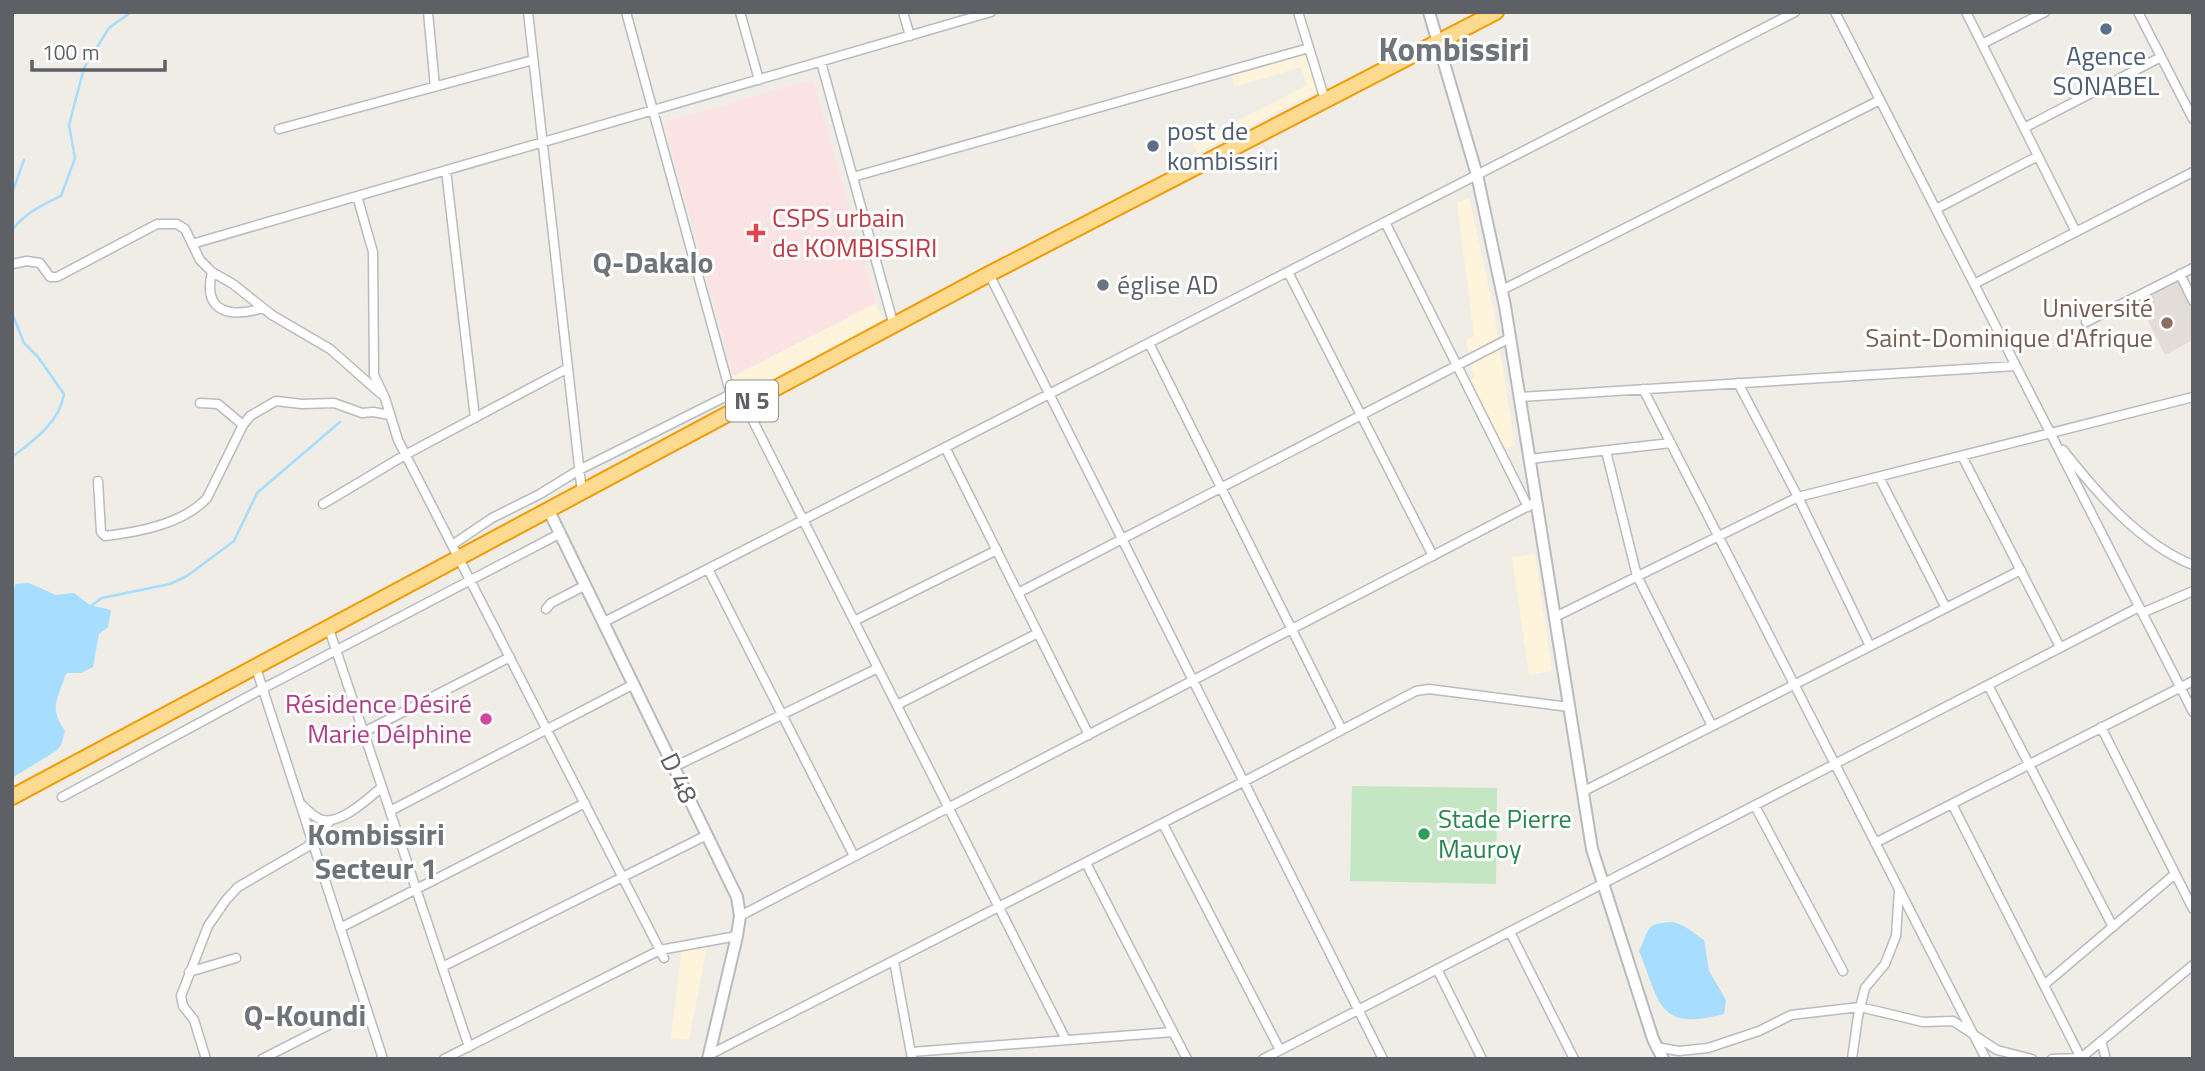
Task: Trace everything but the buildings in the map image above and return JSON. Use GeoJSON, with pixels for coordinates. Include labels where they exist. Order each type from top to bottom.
{"type":"FeatureCollection","features":[{"type":"Feature","properties":{"kind":"highway","name":"N 5"},"geometry":{"type":"LineString","coordinates":[[12,797],[989,275],[1496,12]]}},
{"type":"Feature","properties":{"kind":"street"},"geometry":{"type":"LineString","coordinates":[[428,12],[435,87]]}},
{"type":"Feature","properties":{"kind":"street"},"geometry":{"type":"LineString","coordinates":[[528,12],[582,493]]}},
{"type":"Feature","properties":{"kind":"street"},"geometry":{"type":"LineString","coordinates":[[626,12],[731,394],[803,520],[1066,1040]]}},
{"type":"Feature","properties":{"kind":"street"},"geometry":{"type":"LineString","coordinates":[[740,12],[759,80]]}},
{"type":"Feature","properties":{"kind":"street"},"geometry":{"type":"LineString","coordinates":[[903,12],[909,36]]}},
{"type":"Feature","properties":{"kind":"street"},"geometry":{"type":"LineString","coordinates":[[192,244],[991,12]]}},
{"type":"Feature","properties":{"kind":"street"},"geometry":{"type":"LineString","coordinates":[[1298,12],[1325,100]]}},
{"type":"Feature","properties":{"kind":"street"},"geometry":{"type":"LineString","coordinates":[[1429,12],[1477,175],[1502,289],[1530,460],[1532,505],[1555,617],[1592,849],[1660,1055],[1708,1048],[1759,1031],[1791,1016],[1860,1007],[1923,1022],[1953,1021],[1997,1050],[2032,1059]]}},
{"type":"Feature","properties":{"kind":"street"},"geometry":{"type":"LineString","coordinates":[[604,622],[1795,12]]}},
{"type":"Feature","properties":{"kind":"street"},"geometry":{"type":"LineString","coordinates":[[1835,12],[2193,712]]}},
{"type":"Feature","properties":{"kind":"street"},"geometry":{"type":"LineString","coordinates":[[1966,12],[2076,232]]}},
{"type":"Feature","properties":{"kind":"street"},"geometry":{"type":"LineString","coordinates":[[1982,44],[2045,12]]}},
{"type":"Feature","properties":{"kind":"street"},"geometry":{"type":"LineString","coordinates":[[2150,12],[2139,15],[2193,119]]}},
{"type":"Feature","properties":{"kind":"street"},"geometry":{"type":"LineString","coordinates":[[853,177],[1309,47]]}},
{"type":"Feature","properties":{"kind":"street"},"geometry":{"type":"LineString","coordinates":[[2024,128],[2161,57]]}},
{"type":"Feature","properties":{"kind":"street"},"geometry":{"type":"LineString","coordinates":[[279,129],[533,60]]}},
{"type":"Feature","properties":{"kind":"street"},"geometry":{"type":"LineString","coordinates":[[821,62],[894,326]]}},
{"type":"Feature","properties":{"kind":"street"},"geometry":{"type":"LineString","coordinates":[[1502,289],[1880,100]]}},
{"type":"Feature","properties":{"kind":"street"},"geometry":{"type":"LineString","coordinates":[[1936,209],[2038,156]]}},
{"type":"Feature","properties":{"kind":"street"},"geometry":{"type":"LineString","coordinates":[[446,170],[475,418]]}},
{"type":"Feature","properties":{"kind":"street"},"geometry":{"type":"LineString","coordinates":[[1974,284],[2193,172]]}},
{"type":"Feature","properties":{"kind":"street"},"geometry":{"type":"LineString","coordinates":[[357,196],[373,252],[374,375],[405,455],[662,954]]}},
{"type":"Feature","properties":{"kind":"street"},"geometry":{"type":"LineString","coordinates":[[1385,222],[1532,505]]}},
{"type":"Feature","properties":{"kind":"street"},"geometry":{"type":"LineString","coordinates":[[12,264],[40,262],[50,277],[57,277],[157,224],[177,224],[185,229],[200,260],[212,272],[233,284],[263,308],[330,349],[385,398]]}},
{"type":"Feature","properties":{"kind":"street"},"geometry":{"type":"LineString","coordinates":[[2086,322],[2193,268]]}},
{"type":"Feature","properties":{"kind":"street"},"geometry":{"type":"LineString","coordinates":[[212,272],[209,283],[211,299],[217,307],[234,313],[263,308]]}},
{"type":"Feature","properties":{"kind":"street"},"geometry":{"type":"LineString","coordinates":[[1288,272],[1433,556]]}},
{"type":"Feature","properties":{"kind":"street"},"geometry":{"type":"LineString","coordinates":[[2180,274],[2193,302]]}},
{"type":"Feature","properties":{"kind":"street"},"geometry":{"type":"LineString","coordinates":[[989,275],[1383,1059]]}},
{"type":"Feature","properties":{"kind":"street"},"geometry":{"type":"LineString","coordinates":[[1018,593],[1510,338]]}},
{"type":"Feature","properties":{"kind":"street"},"geometry":{"type":"LineString","coordinates":[[1149,343],[1342,730]]}},
{"type":"Feature","properties":{"kind":"street"},"geometry":{"type":"LineString","coordinates":[[1520,397],[2016,366]]}},
{"type":"Feature","properties":{"kind":"street"},"geometry":{"type":"LineString","coordinates":[[323,504],[405,455],[568,368]]}},
{"type":"Feature","properties":{"kind":"street"},"geometry":{"type":"LineString","coordinates":[[1738,383],[1798,497],[1870,646]]}},
{"type":"Feature","properties":{"kind":"street"},"geometry":{"type":"LineString","coordinates":[[1643,389],[1986,1059]]}},
{"type":"Feature","properties":{"kind":"street"},"geometry":{"type":"LineString","coordinates":[[452,545],[492,518],[540,494],[579,470],[731,394]]}},
{"type":"Feature","properties":{"kind":"street"},"geometry":{"type":"LineString","coordinates":[[1555,617],[1798,497],[2193,397]]}},
{"type":"Feature","properties":{"kind":"street"},"geometry":{"type":"LineString","coordinates":[[98,481],[101,532],[105,536],[136,531],[180,517],[198,508],[207,498],[243,425],[250,416],[276,401],[302,404],[334,403],[362,413],[390,415]]}},
{"type":"Feature","properties":{"kind":"street"},"geometry":{"type":"LineString","coordinates":[[200,403],[218,404],[243,425]]}},
{"type":"Feature","properties":{"kind":"street"},"geometry":{"type":"LineString","coordinates":[[2050,433],[2098,494],[2163,550],[2193,565]]}},
{"type":"Feature","properties":{"kind":"street"},"geometry":{"type":"LineString","coordinates":[[1530,460],[1671,443]]}},
{"type":"Feature","properties":{"kind":"street"},"geometry":{"type":"LineString","coordinates":[[945,447],[1089,735]]}},
{"type":"Feature","properties":{"kind":"street"},"geometry":{"type":"LineString","coordinates":[[1606,451],[1637,576],[1712,726]]}},
{"type":"Feature","properties":{"kind":"street"},"geometry":{"type":"LineString","coordinates":[[1962,456],[2060,647]]}},
{"type":"Feature","properties":{"kind":"street"},"geometry":{"type":"LineString","coordinates":[[1879,477],[1946,608]]}},
{"type":"Feature","properties":{"kind":"street"},"geometry":{"type":"LineString","coordinates":[[740,916],[1532,505]]}},
{"type":"Feature","properties":{"kind":"street","name":"D 48"},"geometry":{"type":"LineString","coordinates":[[550,511],[737,897],[740,916],[737,936],[709,1057]]}},
{"type":"Feature","properties":{"kind":"street"},"geometry":{"type":"LineString","coordinates":[[62,797],[561,533]]}},
{"type":"Feature","properties":{"kind":"street"},"geometry":{"type":"LineString","coordinates":[[854,621],[997,550]]}},
{"type":"Feature","properties":{"kind":"street"},"geometry":{"type":"LineString","coordinates":[[708,569],[854,856]]}},
{"type":"Feature","properties":{"kind":"street"},"geometry":{"type":"LineString","coordinates":[[1583,792],[2021,570]]}},
{"type":"Feature","properties":{"kind":"street"},"geometry":{"type":"LineString","coordinates":[[546,610],[551,603],[586,585]]}},
{"type":"Feature","properties":{"kind":"street"},"geometry":{"type":"LineString","coordinates":[[1264,1059],[2060,647],[2141,610],[2193,591]]}},
{"type":"Feature","properties":{"kind":"street"},"geometry":{"type":"LineString","coordinates":[[329,629],[468,1046]]}},
{"type":"Feature","properties":{"kind":"street"},"geometry":{"type":"LineString","coordinates":[[897,705],[1038,633]]}},
{"type":"Feature","properties":{"kind":"street"},"geometry":{"type":"LineString","coordinates":[[364,732],[510,657]]}},
{"type":"Feature","properties":{"kind":"street"},"geometry":{"type":"LineString","coordinates":[[256,668],[383,1059]]}},
{"type":"Feature","properties":{"kind":"street"},"geometry":{"type":"LineString","coordinates":[[674,767],[878,668]]}},
{"type":"Feature","properties":{"kind":"street"},"geometry":{"type":"LineString","coordinates":[[1875,843],[2193,681]]}},
{"type":"Feature","properties":{"kind":"street"},"geometry":{"type":"LineString","coordinates":[[390,811],[634,684]]}},
{"type":"Feature","properties":{"kind":"street"},"geometry":{"type":"LineString","coordinates":[[1988,685],[2113,927]]}},
{"type":"Feature","properties":{"kind":"street"},"geometry":{"type":"LineString","coordinates":[[709,1057],[1416,691],[1429,690],[1569,707]]}},
{"type":"Feature","properties":{"kind":"street"},"geometry":{"type":"LineString","coordinates":[[2101,727],[2193,909]]}},
{"type":"Feature","properties":{"kind":"street"},"geometry":{"type":"LineString","coordinates":[[206,1059],[194,1020],[183,1006],[181,996],[208,926],[238,887],[311,844],[330,821],[360,805],[382,787]]}},
{"type":"Feature","properties":{"kind":"street"},"geometry":{"type":"LineString","coordinates":[[299,802],[321,820],[330,821]]}},
{"type":"Feature","properties":{"kind":"street"},"geometry":{"type":"LineString","coordinates":[[340,928],[584,803]]}},
{"type":"Feature","properties":{"kind":"street"},"geometry":{"type":"LineString","coordinates":[[1952,803],[2081,1058]]}},
{"type":"Feature","properties":{"kind":"street"},"geometry":{"type":"LineString","coordinates":[[1755,806],[1843,971]]}},
{"type":"Feature","properties":{"kind":"street"},"geometry":{"type":"LineString","coordinates":[[1163,824],[1280,1050]]}},
{"type":"Feature","properties":{"kind":"street"},"geometry":{"type":"LineString","coordinates":[[442,967],[707,835]]}},
{"type":"Feature","properties":{"kind":"street"},"geometry":{"type":"LineString","coordinates":[[1086,863],[1187,1059]]}},
{"type":"Feature","properties":{"kind":"street"},"geometry":{"type":"LineString","coordinates":[[2045,985],[2175,874]]}},
{"type":"Feature","properties":{"kind":"street"},"geometry":{"type":"LineString","coordinates":[[1852,1059],[1860,1007],[1866,988],[1885,964],[1896,936],[1899,889]]}},
{"type":"Feature","properties":{"kind":"street"},"geometry":{"type":"LineString","coordinates":[[1510,932],[1574,1059]]}},
{"type":"Feature","properties":{"kind":"street"},"geometry":{"type":"LineString","coordinates":[[444,1059],[662,954],[737,936]]}},
{"type":"Feature","properties":{"kind":"street"},"geometry":{"type":"LineString","coordinates":[[189,972],[236,958]]}},
{"type":"Feature","properties":{"kind":"street"},"geometry":{"type":"LineString","coordinates":[[894,961],[911,1056],[1173,1032]]}},
{"type":"Feature","properties":{"kind":"street"},"geometry":{"type":"LineString","coordinates":[[2052,1059],[2081,1058],[2191,968]]}},
{"type":"Feature","properties":{"kind":"street"},"geometry":{"type":"LineString","coordinates":[[1437,970],[1482,1059]]}},
{"type":"Feature","properties":{"kind":"street"},"geometry":{"type":"LineString","coordinates":[[262,1059],[366,1006]]}},
{"type":"Feature","properties":{"kind":"street"},"geometry":{"type":"LineString","coordinates":[[2101,1041],[2106,1059]]}},
{"type":"Feature","properties":{"kind":"shaded area"},"geometry":{"type":"Polygon","coordinates":[[[1309,48],[1321,89],[1198,153],[1193,144],[1307,85],[1301,67],[1235,87],[1230,70],[1309,48]]]}},
{"type":"Feature","properties":{"kind":"shaded area"},"geometry":{"type":"Polygon","coordinates":[[[810,80],[814,82],[876,303],[734,376],[665,127],[669,121],[810,80]]]}},
{"type":"Feature","properties":{"kind":"shaded area"},"geometry":{"type":"Polygon","coordinates":[[[1469,198],[1493,307],[1515,445],[1500,450],[1466,382],[1474,378],[1466,341],[1474,336],[1457,203],[1469,198]]]}},
{"type":"Feature","properties":{"kind":"shaded area"},"geometry":{"type":"Polygon","coordinates":[[[2180,274],[2193,301],[2193,340],[2165,355],[2136,296],[2180,274]]]}},
{"type":"Feature","properties":{"kind":"shaded area"},"geometry":{"type":"Polygon","coordinates":[[[876,303],[887,330],[735,410],[726,379],[876,303]]]}},
{"type":"Feature","properties":{"kind":"shaded area"},"geometry":{"type":"Polygon","coordinates":[[[1535,554],[1552,671],[1529,675],[1512,557],[1535,554]]]}},
{"type":"Feature","properties":{"kind":"shaded area"},"geometry":{"type":"Polygon","coordinates":[[[708,941],[689,1040],[671,1038],[682,946],[708,941]]]}},
{"type":"Feature","properties":{"kind":"green space","name":"Stade Pierre Mauroy"},"geometry":{"type":"Polygon","coordinates":[[[1352,786],[1497,788],[1496,884],[1350,881],[1352,786]]]}},
{"type":"Feature","properties":{"kind":"water"},"geometry":{"type":"Polygon","coordinates":[[[29,583],[56,595],[74,593],[90,605],[111,610],[108,627],[99,634],[93,667],[81,673],[67,673],[65,676],[56,704],[57,716],[65,731],[61,745],[56,751],[12,778],[12,593],[16,584],[29,583]]]}},
{"type":"Feature","properties":{"kind":"water"},"geometry":{"type":"Polygon","coordinates":[[[1673,922],[1704,940],[1709,971],[1726,1000],[1724,1014],[1702,1019],[1685,1019],[1673,1015],[1657,998],[1639,951],[1652,926],[1673,922]]]}},
{"type":"Feature","properties":{"kind":"waterway"},"geometry":{"type":"LineString","coordinates":[[12,230],[28,214],[61,196],[75,158],[69,125],[84,68],[109,28],[131,12]]}},
{"type":"Feature","properties":{"kind":"waterway"},"geometry":{"type":"LineString","coordinates":[[12,193],[24,160]]}},
{"type":"Feature","properties":{"kind":"waterway"},"geometry":{"type":"LineString","coordinates":[[12,313],[24,343],[38,357],[64,394],[51,422],[12,457]]}},
{"type":"Feature","properties":{"kind":"waterway"},"geometry":{"type":"LineString","coordinates":[[89,607],[102,598],[170,584],[187,576],[234,541],[257,493],[340,422]]}},
{"type":"Feature","properties":{"kind":"place","name":"Agence SONABEL"},"geometry":{"type":"Point","coordinates":[2106,29]}},
{"type":"Feature","properties":{"kind":"place","name":"post de kombissiri"},"geometry":{"type":"Point","coordinates":[1153,146]}},
{"type":"Feature","properties":{"kind":"place","name":"CSPS urbain de KOMBISSIRI"},"geometry":{"type":"Point","coordinates":[756,233]}},
{"type":"Feature","properties":{"kind":"place","name":"église AD"},"geometry":{"type":"Point","coordinates":[1103,285]}},
{"type":"Feature","properties":{"kind":"place","name":"Université Saint-Dominique d'Afrique"},"geometry":{"type":"Point","coordinates":[2167,323]}},
{"type":"Feature","properties":{"kind":"place","name":"Résidence Désiré Marie Délphine"},"geometry":{"type":"Point","coordinates":[486,719]}},
{"type":"Feature","properties":{"kind":"place","name":"Stade Pierre Mauroy"},"geometry":{"type":"Point","coordinates":[1424,834]}},
{"type":"Feature","properties":{"kind":"district","name":"Kombissiri"},"geometry":{"type":"Point","coordinates":[1454,49]}},
{"type":"Feature","properties":{"kind":"district","name":"Q-Dakalo"},"geometry":{"type":"Point","coordinates":[653,263]}},
{"type":"Feature","properties":{"kind":"district","name":"Kombissiri Secteur 1"},"geometry":{"type":"Point","coordinates":[376,852]}},
{"type":"Feature","properties":{"kind":"district","name":"Q-Koundi"},"geometry":{"type":"Point","coordinates":[305,1016]}}]}
